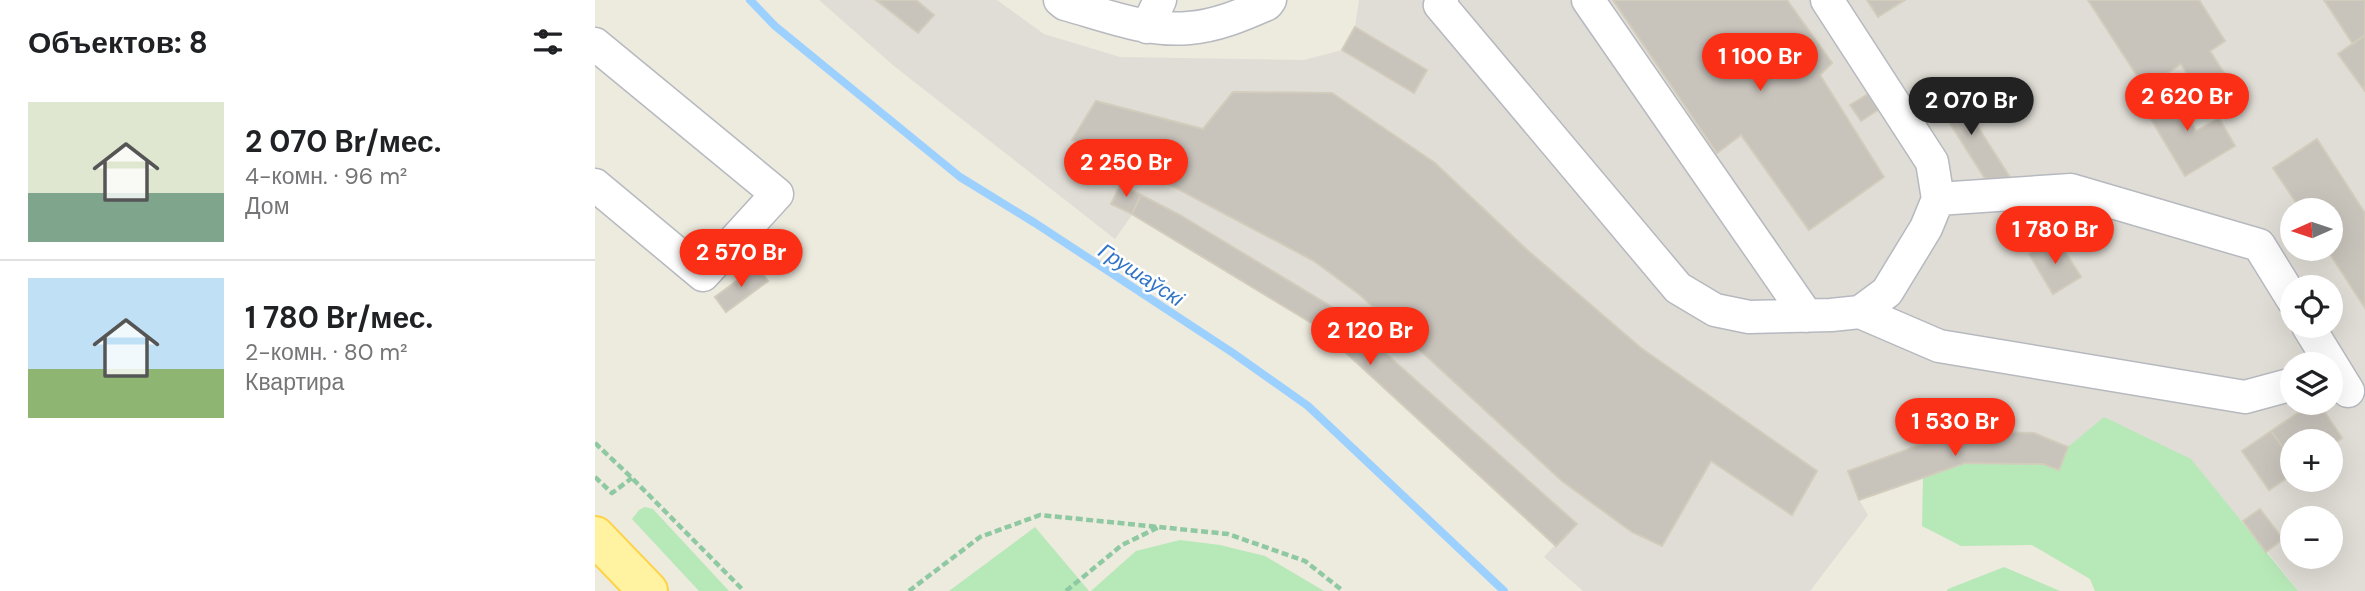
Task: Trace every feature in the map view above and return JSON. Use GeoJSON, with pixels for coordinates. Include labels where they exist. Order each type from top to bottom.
{"type":"FeatureCollection","features":[{"type":"Feature","properties":{"kind":"main road"},"geometry":{"type":"LineString","coordinates":[[595,536],[648,591]]}},
{"type":"Feature","properties":{"kind":"lane"},"geometry":{"type":"LineString","coordinates":[[1060,0],[1065,4],[1154,13],[1189,28],[1234,19],[1267,4],[1270,0]]}},
{"type":"Feature","properties":{"kind":"lane"},"geometry":{"type":"LineString","coordinates":[[1442,0],[1440,5],[1678,288],[1715,310],[1749,317],[1860,312],[1939,346],[2245,397],[2280,388]]}},
{"type":"Feature","properties":{"kind":"lane"},"geometry":{"type":"LineString","coordinates":[[1588,0],[1807,316]]}},
{"type":"Feature","properties":{"kind":"lane"},"geometry":{"type":"LineString","coordinates":[[1827,0],[1932,162],[1938,199],[1926,228],[1887,292],[1860,312]]}},
{"type":"Feature","properties":{"kind":"lane"},"geometry":{"type":"LineString","coordinates":[[595,44],[778,194],[703,275],[595,185]]}},
{"type":"Feature","properties":{"kind":"lane"},"geometry":{"type":"LineString","coordinates":[[1938,199],[2071,190],[2259,245],[2280,279]]}},
{"type":"Feature","properties":{"kind":"lane"},"geometry":{"type":"LineString","coordinates":[[2315,338],[2348,395]]}},
{"type":"Feature","properties":{"kind":"path"},"geometry":{"type":"LineString","coordinates":[[595,443],[744,591]]}},
{"type":"Feature","properties":{"kind":"path"},"geometry":{"type":"LineString","coordinates":[[595,477],[612,492],[632,478]]}},
{"type":"Feature","properties":{"kind":"path"},"geometry":{"type":"LineString","coordinates":[[909,591],[980,537],[1040,516],[1228,534],[1305,561],[1343,591]]}},
{"type":"Feature","properties":{"kind":"path"},"geometry":{"type":"LineString","coordinates":[[1066,591],[1122,545],[1160,526]]}},
{"type":"Feature","properties":{"kind":"shaded area"},"geometry":{"type":"Polygon","coordinates":[[[819,0],[997,0],[1044,34],[1120,57],[1304,60],[1342,50],[1355,27],[1359,0],[2365,0],[2365,591],[2298,591],[2281,569],[2343,569],[2343,506],[2280,506],[2280,568],[2243,521],[2059,470],[1965,463],[1859,500],[1868,515],[1810,591],[1583,591],[1544,557],[1555,545],[1318,327],[1132,215],[1115,239],[894,66],[819,0]]]}},
{"type":"Feature","properties":{"kind":"green space"},"geometry":{"type":"Polygon","coordinates":[[[2104,417],[2191,459],[2298,591],[2095,591],[2090,579],[2032,545],[1961,546],[1922,526],[1923,478],[1965,463],[2043,464],[2058,470],[2068,447],[2104,417]]]}},
{"type":"Feature","properties":{"kind":"green space"},"geometry":{"type":"Polygon","coordinates":[[[645,507],[653,509],[729,591],[699,591],[632,519],[645,507]]]}},
{"type":"Feature","properties":{"kind":"green space"},"geometry":{"type":"Polygon","coordinates":[[[1035,527],[1089,591],[949,591],[1035,527]]]}},
{"type":"Feature","properties":{"kind":"green space"},"geometry":{"type":"Polygon","coordinates":[[[1180,540],[1220,545],[1265,556],[1324,591],[1091,591],[1136,551],[1180,540]]]}},
{"type":"Feature","properties":{"kind":"green space"},"geometry":{"type":"Polygon","coordinates":[[[2004,567],[2060,591],[1947,591],[1948,589],[2004,567]]]}},
{"type":"Feature","properties":{"kind":"building"},"geometry":{"type":"Polygon","coordinates":[[[876,0],[916,0],[934,15],[918,33],[876,0]]]}},
{"type":"Feature","properties":{"kind":"building"},"geometry":{"type":"Polygon","coordinates":[[[1613,0],[1787,0],[1832,63],[1820,75],[1884,177],[1809,230],[1741,135],[1717,153],[1613,0]]]}},
{"type":"Feature","properties":{"kind":"building"},"geometry":{"type":"Polygon","coordinates":[[[1867,0],[1905,0],[1878,17],[1867,0]]]}},
{"type":"Feature","properties":{"kind":"building"},"geometry":{"type":"Polygon","coordinates":[[[2088,0],[2199,0],[2225,41],[2210,51],[2231,84],[2204,101],[2181,64],[2145,88],[2088,0]]]}},
{"type":"Feature","properties":{"kind":"building"},"geometry":{"type":"Polygon","coordinates":[[[2324,0],[2365,0],[2365,35],[2353,44],[2324,0]]]}},
{"type":"Feature","properties":{"kind":"building"},"geometry":{"type":"Polygon","coordinates":[[[1355,27],[1427,70],[1414,93],[1342,50],[1355,27]]]}},
{"type":"Feature","properties":{"kind":"building"},"geometry":{"type":"Polygon","coordinates":[[[2365,35],[2365,91],[2338,54],[2365,35]]]}},
{"type":"Feature","properties":{"kind":"building"},"geometry":{"type":"Polygon","coordinates":[[[1950,83],[2011,179],[1993,191],[1932,95],[1950,83]]]}},
{"type":"Feature","properties":{"kind":"building"},"geometry":{"type":"Polygon","coordinates":[[[2171,87],[2196,131],[2219,118],[2235,146],[2185,176],[2142,104],[2171,87]]]}},
{"type":"Feature","properties":{"kind":"building"},"geometry":{"type":"Polygon","coordinates":[[[1233,92],[1332,93],[1435,163],[1526,249],[1641,348],[1817,471],[1792,515],[1711,461],[1662,546],[1632,532],[1562,481],[1360,295],[1314,261],[1127,162],[1072,140],[1096,101],[1203,129],[1233,92]]]}},
{"type":"Feature","properties":{"kind":"building"},"geometry":{"type":"Polygon","coordinates":[[[1868,94],[1878,110],[1861,121],[1850,105],[1868,94]]]}},
{"type":"Feature","properties":{"kind":"building"},"geometry":{"type":"Polygon","coordinates":[[[2317,139],[2365,213],[2365,308],[2334,261],[2343,261],[2343,198],[2293,198],[2273,168],[2317,139]]]}},
{"type":"Feature","properties":{"kind":"building"},"geometry":{"type":"Polygon","coordinates":[[[1120,185],[1141,195],[1132,214],[1111,204],[1120,185]]]}},
{"type":"Feature","properties":{"kind":"building"},"geometry":{"type":"Polygon","coordinates":[[[1141,195],[1180,215],[1337,310],[1577,524],[1556,546],[1318,327],[1132,214],[1141,195]]]}},
{"type":"Feature","properties":{"kind":"building"},"geometry":{"type":"Polygon","coordinates":[[[2056,237],[2081,277],[2053,294],[2029,254],[2056,237]]]}},
{"type":"Feature","properties":{"kind":"building"},"geometry":{"type":"Polygon","coordinates":[[[757,266],[768,281],[726,312],[715,297],[757,266]]]}},
{"type":"Feature","properties":{"kind":"building"},"geometry":{"type":"Polygon","coordinates":[[[2295,415],[2327,415],[2336,429],[2280,429],[2280,443],[2271,431],[2295,415]]]}},
{"type":"Feature","properties":{"kind":"building"},"geometry":{"type":"Polygon","coordinates":[[[1958,431],[2034,433],[2068,447],[2059,470],[2043,464],[1965,463],[1859,500],[1848,471],[1958,431]]]}},
{"type":"Feature","properties":{"kind":"building"},"geometry":{"type":"Polygon","coordinates":[[[2271,431],[2280,443],[2280,483],[2269,490],[2242,451],[2271,431]]]}},
{"type":"Feature","properties":{"kind":"building"},"geometry":{"type":"Polygon","coordinates":[[[2260,509],[2280,535],[2280,541],[2266,552],[2243,521],[2260,509]]]}},
{"type":"Feature","properties":{"kind":"waterway","name":"Грушаўскі"},"geometry":{"type":"LineString","coordinates":[[750,0],[775,26],[960,177],[1233,353],[1308,406],[1504,591]]}}]}
